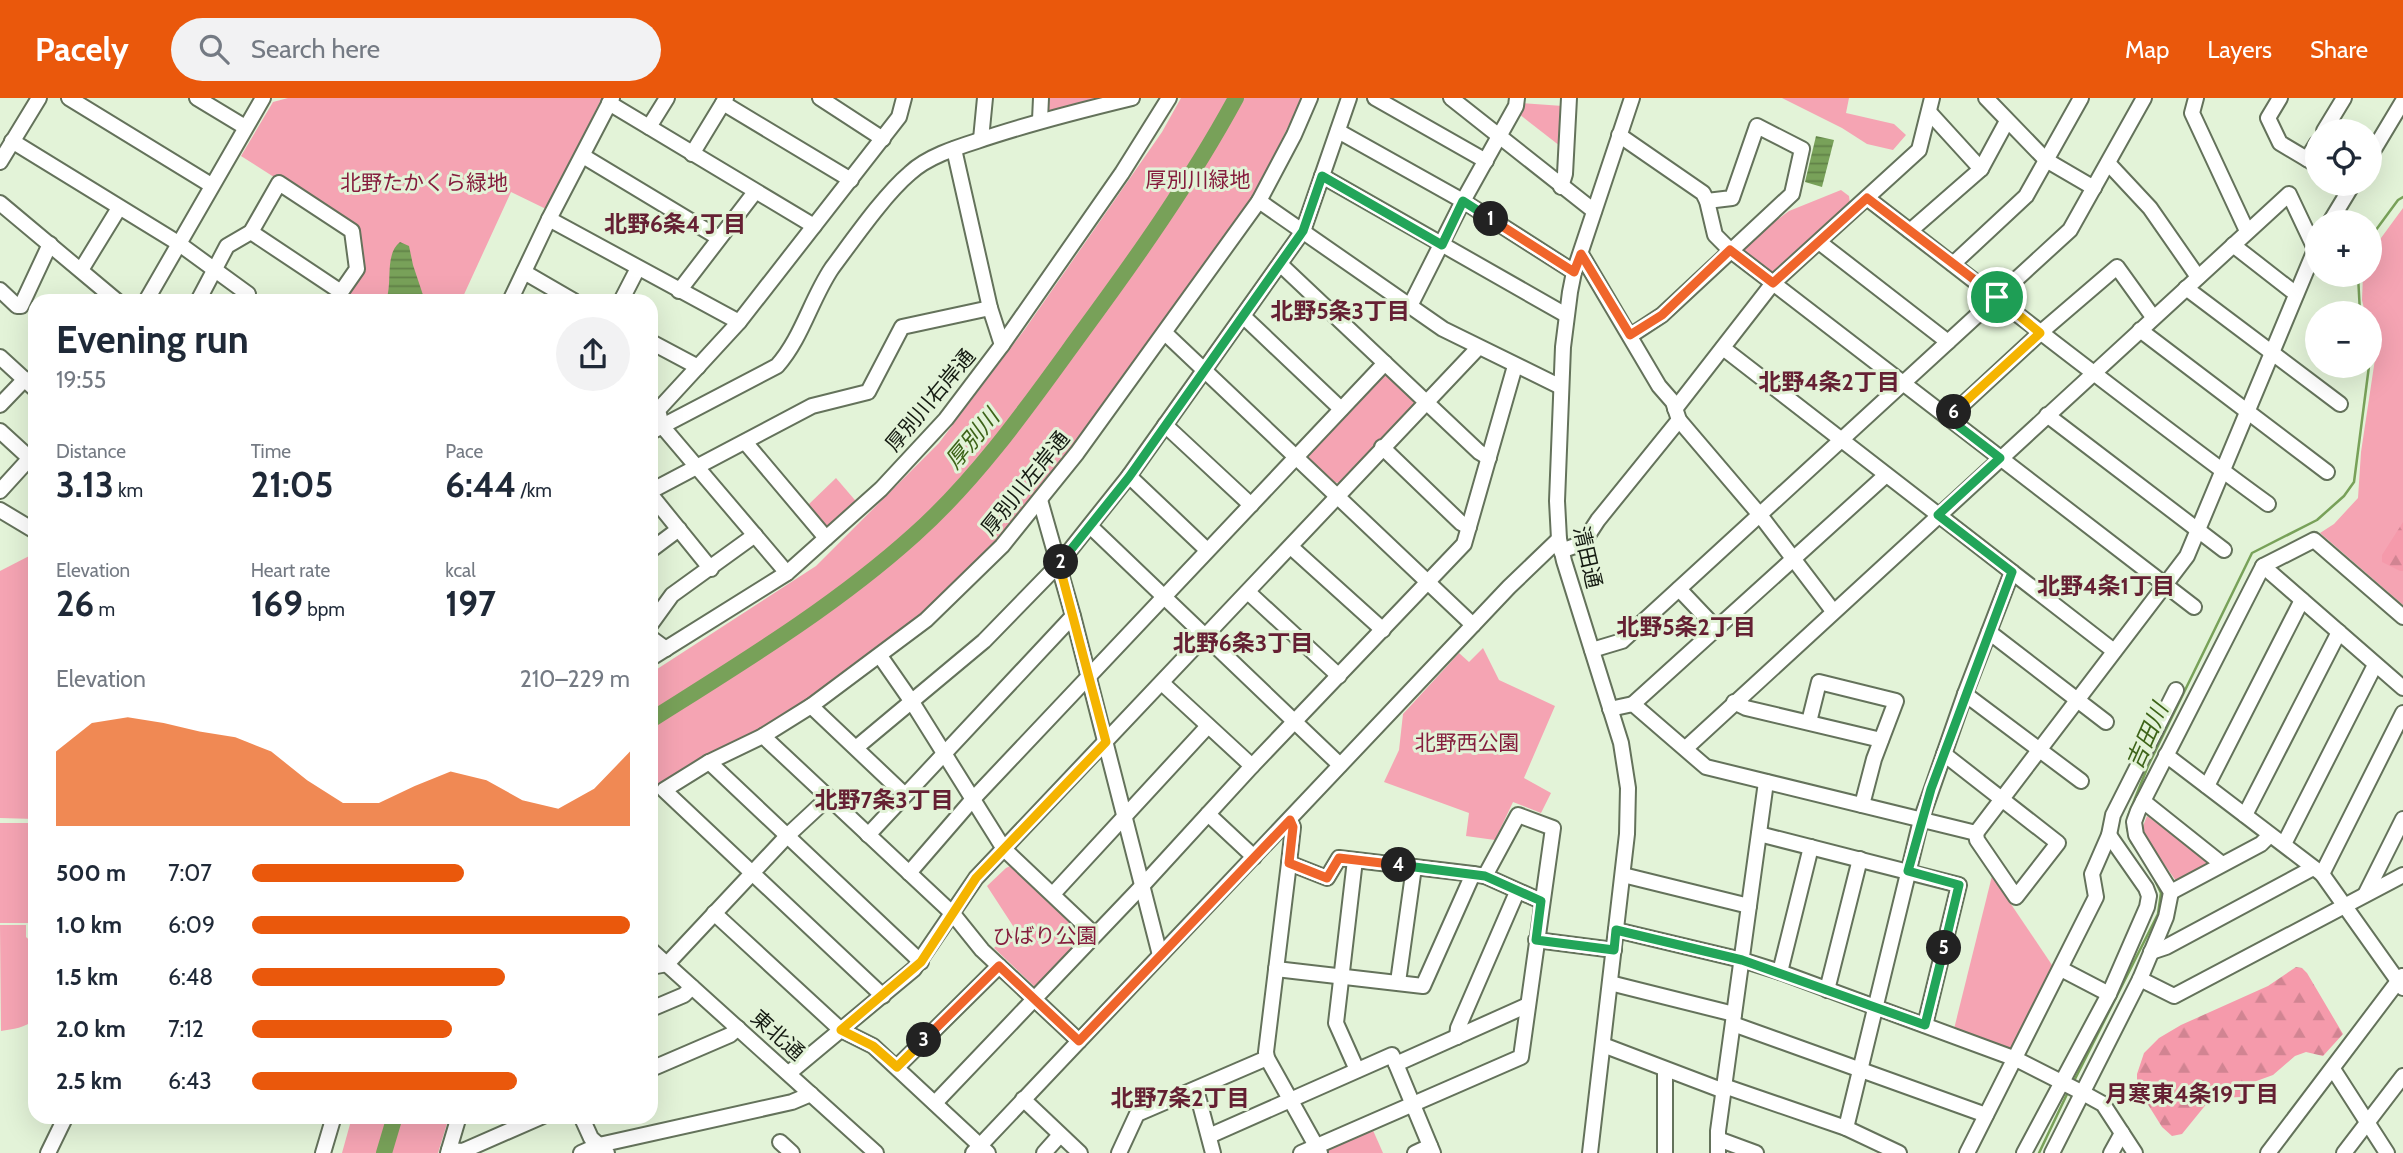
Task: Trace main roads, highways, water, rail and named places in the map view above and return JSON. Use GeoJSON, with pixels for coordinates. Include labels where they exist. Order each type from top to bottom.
{"type":"FeatureCollection","features":[{"type":"Feature","properties":{"kind":"waterway","name":"厚別川"},"geometry":{"type":"LineString","coordinates":[[658,716],[786,633],[852,586],[914,535],[960,490],[1022,414],[1162,220],[1236,98]]}},
{"type":"Feature","properties":{"kind":"waterway","name":"吉田川"},"geometry":{"type":"LineString","coordinates":[[2382,222],[2403,197]]}},
{"type":"Feature","properties":{"kind":"waterway","name":"吉田川"},"geometry":{"type":"LineString","coordinates":[[2359,287],[2359,301]]}},
{"type":"Feature","properties":{"kind":"waterway","name":"吉田川"},"geometry":{"type":"LineString","coordinates":[[2139,853],[2131,842],[2127,828],[2128,816],[2148,766],[2252,553],[2317,520],[2344,496],[2354,482],[2367,378]]}},
{"type":"Feature","properties":{"kind":"waterway","name":"吉田川"},"geometry":{"type":"LineString","coordinates":[[2074,1081],[2158,914],[2161,893],[2153,876]]}},
{"type":"Feature","properties":{"kind":"waterway","name":"吉田川"},"geometry":{"type":"LineString","coordinates":[[2039,1153],[2069,1090]]}},
{"type":"Feature","properties":{"kind":"waterway","name":"厚別川"},"geometry":{"type":"LineString","coordinates":[[384,1153],[393,1124]]}},
{"type":"Feature","properties":{"kind":"district","name":"北野6条4丁目"},"geometry":{"type":"Point","coordinates":[675,224]}},
{"type":"Feature","properties":{"kind":"district","name":"北野5条3丁目"},"geometry":{"type":"Point","coordinates":[1340,311]}},
{"type":"Feature","properties":{"kind":"district","name":"北野4条2丁目"},"geometry":{"type":"Point","coordinates":[1829,382]}},
{"type":"Feature","properties":{"kind":"district","name":"北野4条1丁目"},"geometry":{"type":"Point","coordinates":[2106,586]}},
{"type":"Feature","properties":{"kind":"district","name":"北野5条2丁目"},"geometry":{"type":"Point","coordinates":[1686,627]}},
{"type":"Feature","properties":{"kind":"district","name":"北野6条3丁目"},"geometry":{"type":"Point","coordinates":[1243,643]}},
{"type":"Feature","properties":{"kind":"district","name":"北野7条3丁目"},"geometry":{"type":"Point","coordinates":[884,800]}},
{"type":"Feature","properties":{"kind":"district","name":"月寒東4条19丁目"},"geometry":{"type":"Point","coordinates":[2192,1094]}},
{"type":"Feature","properties":{"kind":"district","name":"北野7条2丁目"},"geometry":{"type":"Point","coordinates":[1180,1098]}},
{"type":"Feature","properties":{"kind":"park label","name":"厚別川緑地"},"geometry":{"type":"Point","coordinates":[1198,179]}},
{"type":"Feature","properties":{"kind":"park label","name":"北野たかくら緑地"},"geometry":{"type":"Point","coordinates":[424,182]}},
{"type":"Feature","properties":{"kind":"park label","name":"北野西公園"},"geometry":{"type":"Point","coordinates":[1467,742]}},
{"type":"Feature","properties":{"kind":"park label","name":"ひばり公園"},"geometry":{"type":"Point","coordinates":[1045,935]}}]}
